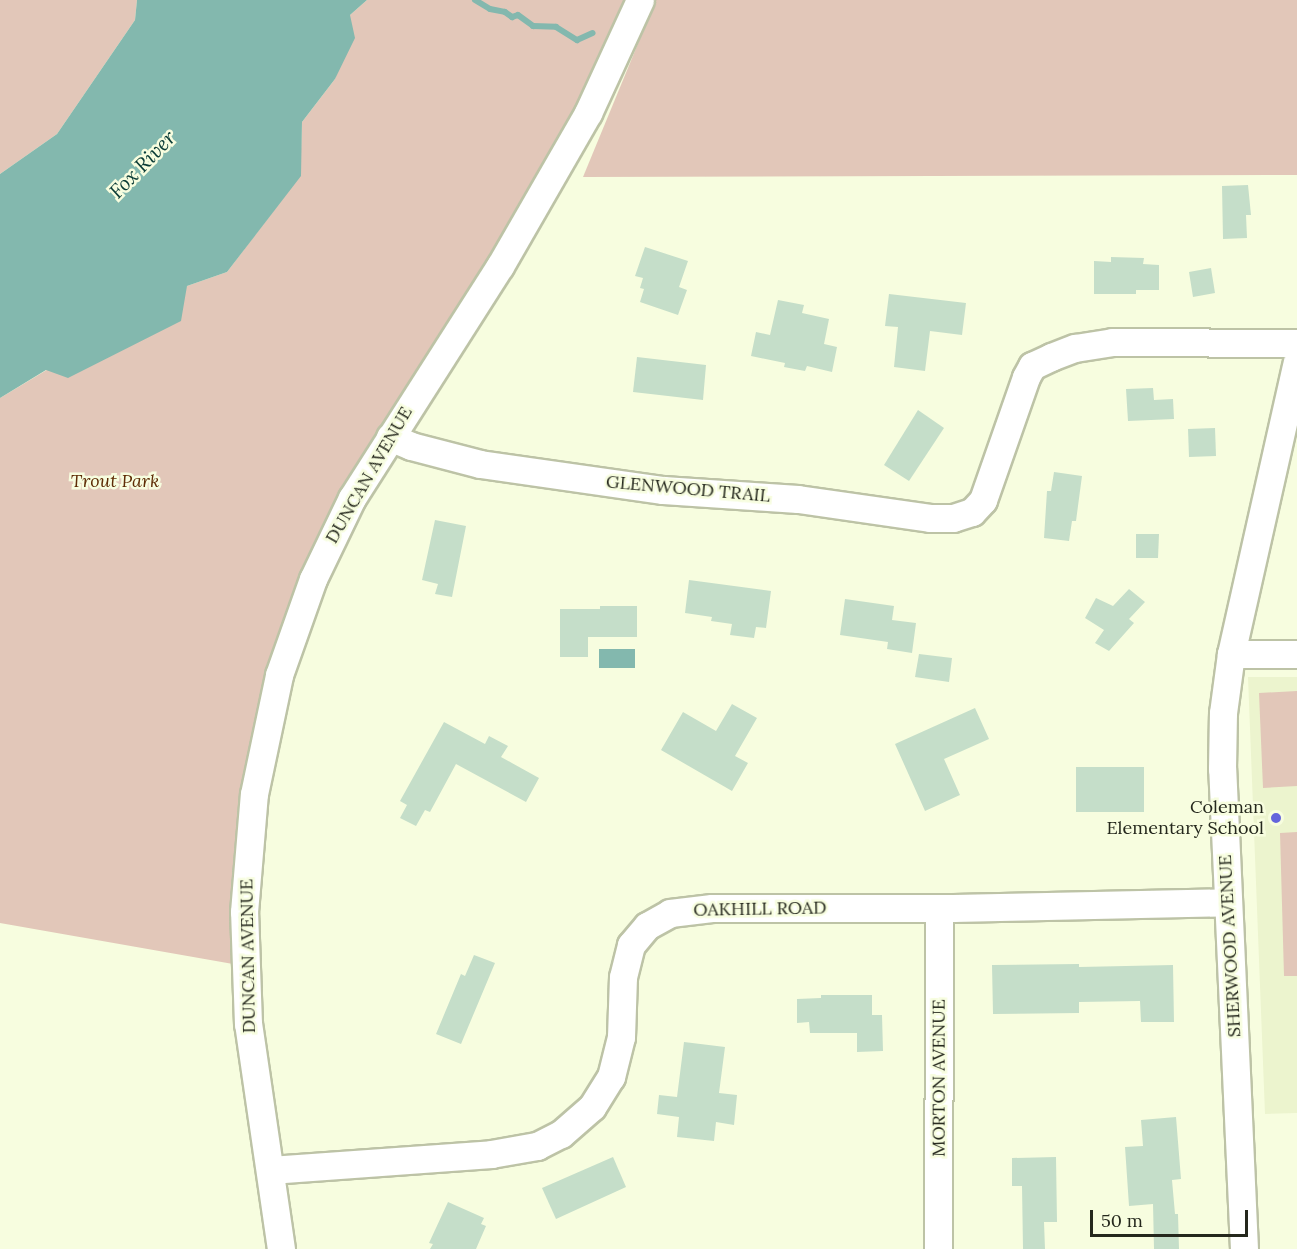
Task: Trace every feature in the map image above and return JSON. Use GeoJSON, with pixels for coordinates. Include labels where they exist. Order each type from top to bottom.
{"type":"FeatureCollection","features":[{"type":"Feature","properties":{"kind":"street","name":"DUNCAN AVENUE"},"geometry":{"type":"LineString","coordinates":[[281,1249],[248,1024],[244,943],[246,873],[258,765],[287,649],[313,579],[352,498],[500,267],[588,113],[640,0]]}},
{"type":"Feature","properties":{"kind":"street","name":"GLENWOOD TRAIL"},"geometry":{"type":"LineString","coordinates":[[390,437],[411,446],[480,464],[663,490],[798,499],[930,518],[953,518],[972,512],[983,500],[1026,377],[1032,366],[1075,348],[1112,342],[1297,343]]}},
{"type":"Feature","properties":{"kind":"street","name":"SHERWOOD AVENUE"},"geometry":{"type":"LineString","coordinates":[[1244,1249],[1222,739],[1231,654],[1297,362]]}},
{"type":"Feature","properties":{"kind":"street"},"geometry":{"type":"LineString","coordinates":[[1231,654],[1297,654]]}},
{"type":"Feature","properties":{"kind":"street","name":"OAKHILL ROAD"},"geometry":{"type":"LineString","coordinates":[[270,1170],[468,1157],[537,1146],[561,1134],[592,1107],[611,1077],[621,1037],[623,977],[631,945],[646,926],[670,913],[698,908],[939,908],[1228,903]]}},
{"type":"Feature","properties":{"kind":"street","name":"MORTON AVENUE"},"geometry":{"type":"LineString","coordinates":[[938,1249],[939,908]]}},
{"type":"Feature","properties":{"kind":"shaded area","name":"Coleman Elementary School"},"geometry":{"type":"Polygon","coordinates":[[[1248,677],[1297,677],[1297,1113],[1265,1114],[1248,677]]]}},
{"type":"Feature","properties":{"kind":"green space"},"geometry":{"type":"Polygon","coordinates":[[[0,0],[137,0],[135,20],[57,134],[0,174],[0,0]]]}},
{"type":"Feature","properties":{"kind":"green space","name":"Trout Park"},"geometry":{"type":"Polygon","coordinates":[[[367,0],[629,0],[606,49],[496,254],[316,546],[233,964],[0,923],[0,398],[187,286],[227,272],[300,176],[302,122],[335,79],[350,15],[367,0]]]}},
{"type":"Feature","properties":{"kind":"green space"},"geometry":{"type":"Polygon","coordinates":[[[656,0],[1297,0],[1297,175],[583,177],[656,0]]]}},
{"type":"Feature","properties":{"kind":"green space"},"geometry":{"type":"Polygon","coordinates":[[[1297,691],[1297,786],[1263,788],[1259,693],[1297,691]]]}},
{"type":"Feature","properties":{"kind":"green space"},"geometry":{"type":"Polygon","coordinates":[[[1297,832],[1297,976],[1284,976],[1280,833],[1297,832]]]}},
{"type":"Feature","properties":{"kind":"water","name":"Fox River"},"geometry":{"type":"Polygon","coordinates":[[[137,0],[367,0],[350,15],[355,38],[335,79],[302,122],[301,176],[227,272],[187,286],[181,321],[68,378],[46,370],[0,398],[0,174],[57,134],[135,20],[137,0]]]}},
{"type":"Feature","properties":{"kind":"water"},"geometry":{"type":"Polygon","coordinates":[[[599,649],[635,649],[635,668],[599,668],[599,649]]]}},
{"type":"Feature","properties":{"kind":"building"},"geometry":{"type":"Polygon","coordinates":[[[1248,185],[1251,215],[1246,215],[1247,238],[1223,239],[1222,186],[1248,185]]]}},
{"type":"Feature","properties":{"kind":"building"},"geometry":{"type":"Polygon","coordinates":[[[645,247],[688,261],[679,287],[687,290],[678,315],[640,302],[644,289],[640,288],[643,278],[635,276],[645,247]]]}},
{"type":"Feature","properties":{"kind":"building"},"geometry":{"type":"Polygon","coordinates":[[[1111,257],[1144,258],[1143,264],[1159,265],[1159,290],[1136,290],[1136,294],[1094,294],[1094,261],[1111,262],[1111,257]]]}},
{"type":"Feature","properties":{"kind":"building"},"geometry":{"type":"Polygon","coordinates":[[[1211,268],[1215,293],[1193,297],[1189,272],[1211,268]]]}},
{"type":"Feature","properties":{"kind":"building"},"geometry":{"type":"Polygon","coordinates":[[[889,294],[966,303],[962,335],[930,331],[925,371],[894,367],[898,327],[885,326],[889,294]]]}},
{"type":"Feature","properties":{"kind":"building"},"geometry":{"type":"Polygon","coordinates":[[[778,300],[804,305],[802,313],[829,319],[824,344],[837,347],[832,372],[807,366],[805,371],[784,367],[785,363],[751,356],[756,332],[770,335],[778,300]]]}},
{"type":"Feature","properties":{"kind":"building"},"geometry":{"type":"Polygon","coordinates":[[[637,357],[706,365],[703,400],[633,392],[637,357]]]}},
{"type":"Feature","properties":{"kind":"building"},"geometry":{"type":"Polygon","coordinates":[[[1153,388],[1154,400],[1173,399],[1174,419],[1128,421],[1126,389],[1153,388]]]}},
{"type":"Feature","properties":{"kind":"building"},"geometry":{"type":"Polygon","coordinates":[[[918,410],[944,428],[909,481],[884,465],[918,410]]]}},
{"type":"Feature","properties":{"kind":"building"},"geometry":{"type":"Polygon","coordinates":[[[1215,428],[1216,456],[1189,457],[1188,429],[1215,428]]]}},
{"type":"Feature","properties":{"kind":"building"},"geometry":{"type":"Polygon","coordinates":[[[1054,472],[1082,476],[1076,521],[1072,521],[1069,541],[1044,538],[1047,491],[1051,491],[1054,472]]]}},
{"type":"Feature","properties":{"kind":"building"},"geometry":{"type":"Polygon","coordinates":[[[435,520],[466,526],[452,597],[435,594],[438,584],[422,580],[435,520]]]}},
{"type":"Feature","properties":{"kind":"building"},"geometry":{"type":"Polygon","coordinates":[[[1136,534],[1159,534],[1158,558],[1136,558],[1136,534]]]}},
{"type":"Feature","properties":{"kind":"building"},"geometry":{"type":"Polygon","coordinates":[[[689,580],[771,591],[766,628],[756,627],[754,638],[730,635],[732,624],[711,621],[712,617],[685,613],[689,580]]]}},
{"type":"Feature","properties":{"kind":"building"},"geometry":{"type":"Polygon","coordinates":[[[1129,589],[1145,602],[1129,619],[1134,623],[1109,651],[1095,643],[1104,630],[1085,618],[1096,598],[1113,606],[1129,589]]]}},
{"type":"Feature","properties":{"kind":"building"},"geometry":{"type":"Polygon","coordinates":[[[845,599],[894,606],[892,620],[916,623],[912,653],[887,649],[888,642],[840,635],[845,599]]]}},
{"type":"Feature","properties":{"kind":"building"},"geometry":{"type":"Polygon","coordinates":[[[600,606],[637,606],[637,637],[588,637],[588,657],[560,657],[560,609],[600,609],[600,606]]]}},
{"type":"Feature","properties":{"kind":"building"},"geometry":{"type":"Polygon","coordinates":[[[919,654],[952,658],[949,682],[915,677],[919,654]]]}},
{"type":"Feature","properties":{"kind":"building"},"geometry":{"type":"Polygon","coordinates":[[[732,704],[757,718],[735,756],[748,763],[732,791],[661,750],[683,712],[716,731],[732,704]]]}},
{"type":"Feature","properties":{"kind":"building"},"geometry":{"type":"Polygon","coordinates":[[[975,708],[989,739],[944,759],[960,795],[925,811],[895,744],[975,708]]]}},
{"type":"Feature","properties":{"kind":"building"},"geometry":{"type":"Polygon","coordinates":[[[444,722],[485,744],[489,736],[508,746],[501,757],[539,778],[526,802],[456,764],[430,812],[425,810],[416,826],[400,818],[407,805],[400,801],[444,722]]]}},
{"type":"Feature","properties":{"kind":"building"},"geometry":{"type":"Polygon","coordinates":[[[1076,767],[1144,767],[1144,812],[1076,812],[1076,767]]]}},
{"type":"Feature","properties":{"kind":"building"},"geometry":{"type":"Polygon","coordinates":[[[474,955],[495,963],[461,1044],[436,1034],[461,974],[465,976],[474,955]]]}},
{"type":"Feature","properties":{"kind":"building"},"geometry":{"type":"Polygon","coordinates":[[[1079,964],[1079,967],[1173,965],[1174,1022],[1141,1022],[1140,1001],[1079,1002],[1079,1013],[993,1014],[992,965],[1079,964]]]}},
{"type":"Feature","properties":{"kind":"building"},"geometry":{"type":"Polygon","coordinates":[[[821,995],[872,995],[872,1015],[882,1015],[883,1051],[857,1052],[857,1033],[810,1033],[809,1022],[797,1023],[797,999],[821,998],[821,995]]]}},
{"type":"Feature","properties":{"kind":"building"},"geometry":{"type":"Polygon","coordinates":[[[684,1042],[725,1047],[719,1093],[737,1095],[734,1125],[716,1122],[714,1141],[677,1137],[679,1117],[657,1114],[659,1095],[677,1097],[684,1042]]]}},
{"type":"Feature","properties":{"kind":"building"},"geometry":{"type":"Polygon","coordinates":[[[1176,1117],[1181,1179],[1172,1180],[1175,1214],[1178,1214],[1179,1249],[1154,1249],[1153,1204],[1129,1206],[1125,1147],[1143,1146],[1141,1120],[1176,1117]]]}},
{"type":"Feature","properties":{"kind":"building"},"geometry":{"type":"Polygon","coordinates":[[[613,1157],[626,1187],[556,1219],[542,1188],[613,1157]]]}},
{"type":"Feature","properties":{"kind":"building"},"geometry":{"type":"Polygon","coordinates":[[[1056,1157],[1057,1222],[1044,1222],[1045,1249],[1023,1249],[1022,1186],[1012,1186],[1012,1158],[1056,1157]]]}},
{"type":"Feature","properties":{"kind":"building"},"geometry":{"type":"Polygon","coordinates":[[[448,1202],[484,1218],[481,1224],[486,1226],[476,1249],[430,1249],[433,1244],[429,1243],[448,1202]]]}},
{"type":"Feature","properties":{"kind":"waterway"},"geometry":{"type":"LineString","coordinates":[[475,0],[490,9],[505,12],[512,17],[518,15],[533,26],[556,27],[577,40],[593,33]]}},
{"type":"Feature","properties":{"kind":"place","name":"Coleman Elementary School"},"geometry":{"type":"Point","coordinates":[1276,818]}}]}
